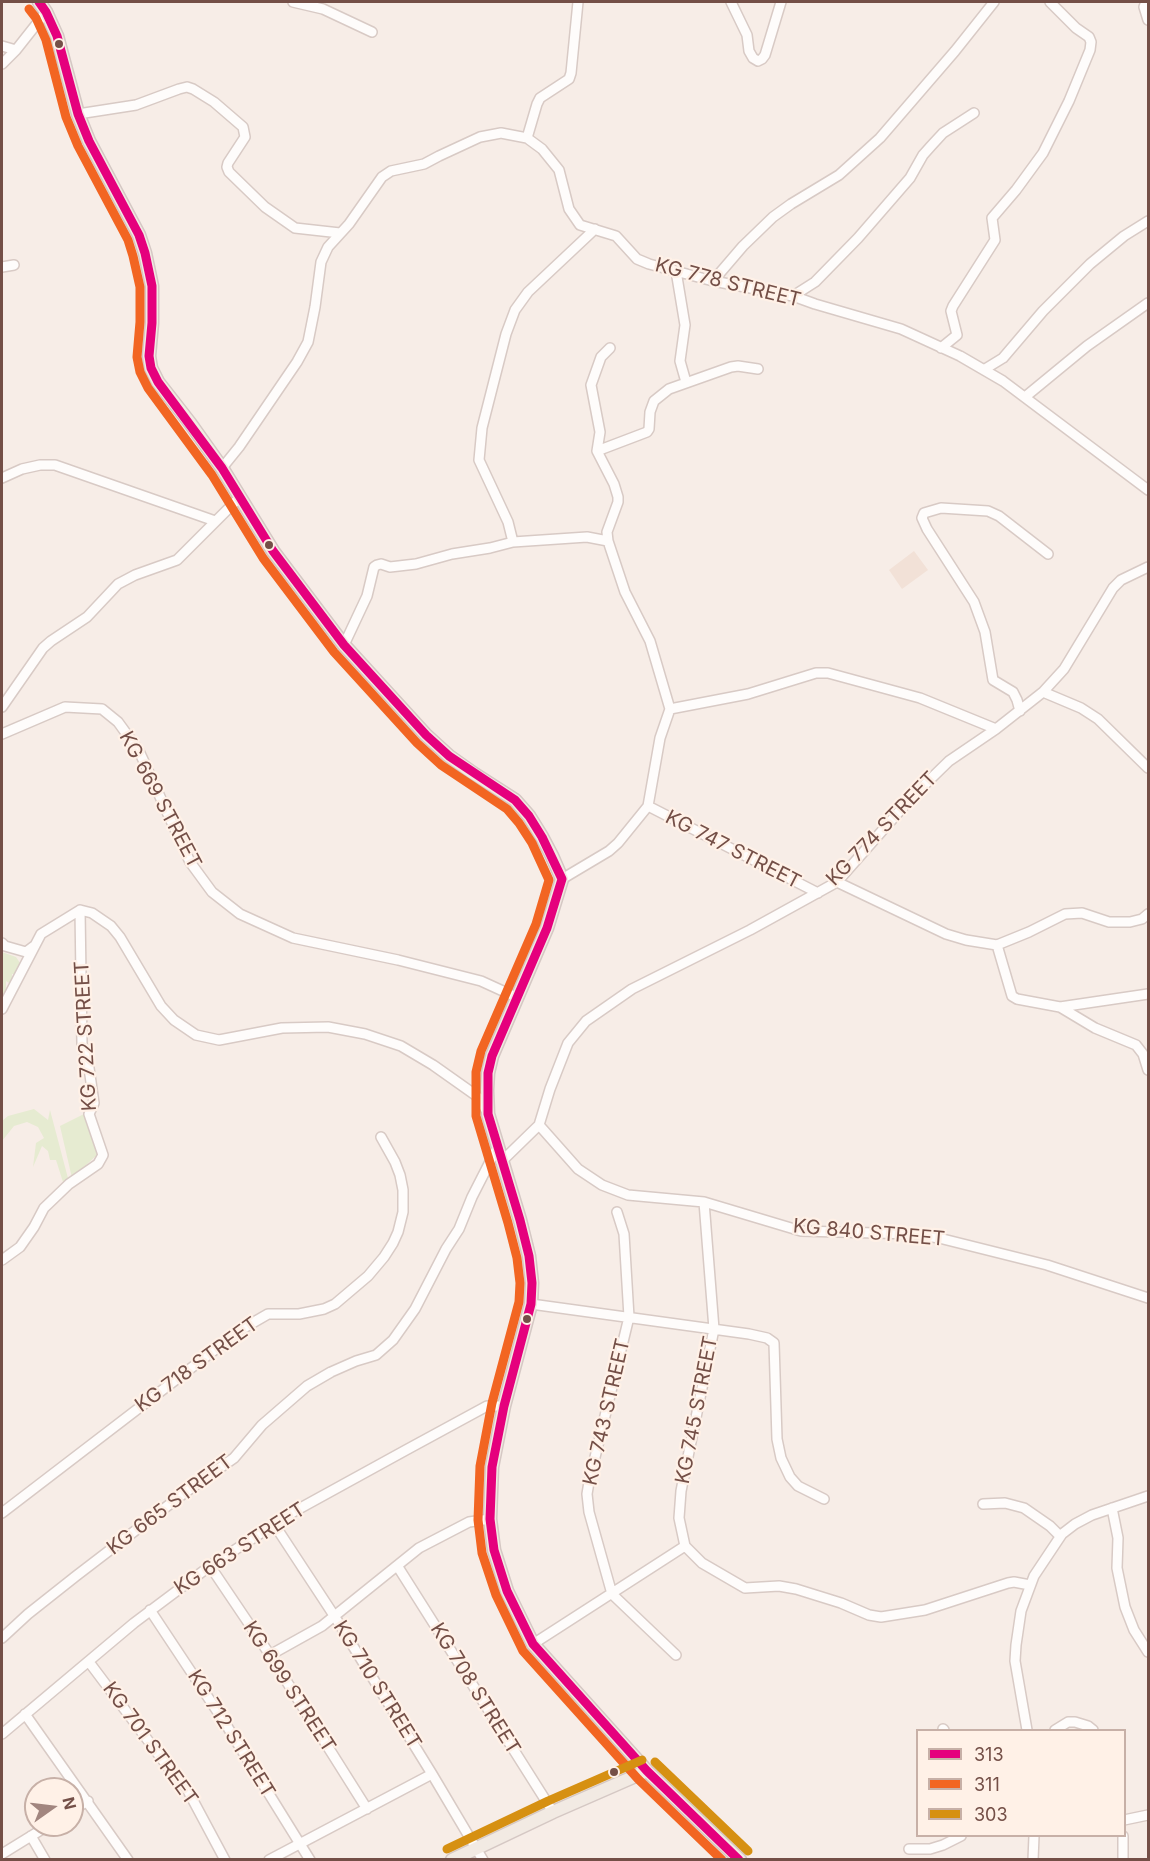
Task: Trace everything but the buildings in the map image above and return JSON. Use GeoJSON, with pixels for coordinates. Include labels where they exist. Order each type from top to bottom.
{"type":"FeatureCollection","features":[{"type":"Feature","properties":{"kind":"main road"},"geometry":{"type":"LineString","coordinates":[[42,7],[60,44],[78,114],[89,141],[139,235],[145,253],[152,286],[149,356],[151,368],[158,382],[222,468],[273,551],[344,645],[434,742],[473,773],[515,800],[529,816],[542,837],[562,879],[547,928],[492,1056],[487,1089],[488,1114],[520,1220],[529,1256],[532,1283],[531,1304],[504,1406],[492,1467],[490,1519],[494,1550],[501,1577],[533,1644],[647,1771],[740,1860]]}},
{"type":"Feature","properties":{"kind":"main road"},"geometry":{"type":"LineString","coordinates":[[452,1860],[647,1771]]}},
{"type":"Feature","properties":{"kind":"street"},"geometry":{"type":"LineString","coordinates":[[293,2],[323,9],[372,32]]}},
{"type":"Feature","properties":{"kind":"street"},"geometry":{"type":"LineString","coordinates":[[222,468],[239,447],[308,342],[321,262],[328,247],[362,206],[382,177],[391,171],[416,168],[480,137],[501,134],[527,138],[540,98],[570,79],[578,2]]}},
{"type":"Feature","properties":{"kind":"street"},"geometry":{"type":"LineString","coordinates":[[731,2],[747,34],[749,51],[758,61],[765,55],[781,2]]}},
{"type":"Feature","properties":{"kind":"street"},"geometry":{"type":"LineString","coordinates":[[713,281],[743,246],[773,217],[839,175],[880,138],[994,2]]}},
{"type":"Feature","properties":{"kind":"street"},"geometry":{"type":"LineString","coordinates":[[941,348],[957,334],[951,311],[953,306],[995,240],[992,218],[1043,153],[1069,101],[1089,50],[1091,42],[1089,37],[1050,2]]}},
{"type":"Feature","properties":{"kind":"street"},"geometry":{"type":"LineString","coordinates":[[1146,2],[1144,7],[1149,20]]}},
{"type":"Feature","properties":{"kind":"street"},"geometry":{"type":"LineString","coordinates":[[2,64],[16,50],[42,7]]}},
{"type":"Feature","properties":{"kind":"street"},"geometry":{"type":"LineString","coordinates":[[2,46],[16,50]]}},
{"type":"Feature","properties":{"kind":"street"},"geometry":{"type":"LineString","coordinates":[[78,114],[136,105],[187,87],[193,89],[214,102],[243,127],[245,137],[228,164],[229,172],[265,207],[295,228],[340,233]]}},
{"type":"Feature","properties":{"kind":"street"},"geometry":{"type":"LineString","coordinates":[[793,296],[815,282],[858,238],[910,178],[931,146],[944,133],[974,113]]}},
{"type":"Feature","properties":{"kind":"street","name":"KG 778 STREET"},"geometry":{"type":"LineString","coordinates":[[527,138],[542,149],[559,170],[574,217],[584,227],[610,232],[637,258],[649,264],[713,281],[793,296],[901,329],[985,369],[1026,397],[1149,490]]}},
{"type":"Feature","properties":{"kind":"street"},"geometry":{"type":"LineString","coordinates":[[985,369],[1003,358],[1043,311],[1090,264],[1124,236],[1149,220]]}},
{"type":"Feature","properties":{"kind":"street"},"geometry":{"type":"LineString","coordinates":[[513,542],[508,522],[479,460],[482,428],[498,365],[515,310],[528,292],[595,229]]}},
{"type":"Feature","properties":{"kind":"street"},"geometry":{"type":"LineString","coordinates":[[2,267],[14,265]]}},
{"type":"Feature","properties":{"kind":"street"},"geometry":{"type":"LineString","coordinates":[[676,271],[684,325],[680,361],[686,382]]}},
{"type":"Feature","properties":{"kind":"street"},"geometry":{"type":"LineString","coordinates":[[1026,397],[1087,346],[1149,303]]}},
{"type":"Feature","properties":{"kind":"street"},"geometry":{"type":"LineString","coordinates":[[562,879],[609,851],[648,806],[660,738],[670,709],[650,641],[625,592],[608,541],[607,532],[618,497],[597,451],[600,432],[591,386],[601,357],[610,348]]}},
{"type":"Feature","properties":{"kind":"street"},"geometry":{"type":"LineString","coordinates":[[597,451],[644,435],[649,429],[650,412],[654,401],[669,389],[731,367],[758,369]]}},
{"type":"Feature","properties":{"kind":"street"},"geometry":{"type":"LineString","coordinates":[[2,478],[22,469],[40,465],[55,465],[215,521]]}},
{"type":"Feature","properties":{"kind":"street"},"geometry":{"type":"LineString","coordinates":[[2,707],[43,648],[87,617],[118,584],[135,575],[177,560],[239,498]]}},
{"type":"Feature","properties":{"kind":"street"},"geometry":{"type":"LineString","coordinates":[[1020,711],[1013,692],[993,680],[985,632],[974,602],[922,518],[924,513],[941,508],[988,511],[999,516],[1048,554]]}},
{"type":"Feature","properties":{"kind":"street"},"geometry":{"type":"LineString","coordinates":[[344,645],[367,596],[374,567],[381,564],[390,567],[416,564],[513,542],[586,537],[608,541]]}},
{"type":"Feature","properties":{"kind":"street","name":"KG 774 STREET"},"geometry":{"type":"LineString","coordinates":[[501,1162],[539,1125],[568,1043],[586,1021],[632,989],[750,930],[837,882],[911,798],[950,761],[1043,692],[1070,660],[1113,588],[1121,580],[1149,567]]}},
{"type":"Feature","properties":{"kind":"street"},"geometry":{"type":"LineString","coordinates":[[670,709],[748,694],[816,673],[828,673],[920,698],[996,729]]}},
{"type":"Feature","properties":{"kind":"street"},"geometry":{"type":"LineString","coordinates":[[1043,692],[1081,708],[1098,719],[1149,768]]}},
{"type":"Feature","properties":{"kind":"street","name":"KG 669 STREET"},"geometry":{"type":"LineString","coordinates":[[2,734],[65,708],[102,709],[118,722],[139,751],[190,862],[212,892],[240,915],[293,938],[398,960],[481,981],[516,997]]}},
{"type":"Feature","properties":{"kind":"street","name":"KG 747 STREET"},"geometry":{"type":"LineString","coordinates":[[648,806],[818,893]]}},
{"type":"Feature","properties":{"kind":"street"},"geometry":{"type":"LineString","coordinates":[[837,882],[946,934],[998,945],[1065,914],[1082,913],[1109,922],[1130,922],[1142,919],[1149,914]]}},
{"type":"Feature","properties":{"kind":"street"},"geometry":{"type":"LineString","coordinates":[[2,943],[26,952],[35,945],[41,934],[80,910],[92,914],[111,926],[120,937],[161,1006],[174,1020],[196,1035],[219,1040],[282,1028],[328,1027],[365,1034],[401,1047],[433,1065],[474,1094],[488,1114]]}},
{"type":"Feature","properties":{"kind":"street","name":"KG 722 STREET"},"geometry":{"type":"LineString","coordinates":[[2,1260],[20,1247],[44,1208],[69,1184],[98,1164],[103,1155],[89,1114],[94,1103],[82,1044],[80,910]]}},
{"type":"Feature","properties":{"kind":"street"},"geometry":{"type":"LineString","coordinates":[[2,1009],[41,934]]}},
{"type":"Feature","properties":{"kind":"street"},"geometry":{"type":"LineString","coordinates":[[998,945],[1012,996],[1017,999],[1060,1007],[1149,994]]}},
{"type":"Feature","properties":{"kind":"street"},"geometry":{"type":"LineString","coordinates":[[1060,1007],[1095,1028],[1136,1045],[1143,1054],[1149,1070]]}},
{"type":"Feature","properties":{"kind":"street","name":"KG 840 STREET"},"geometry":{"type":"LineString","coordinates":[[539,1125],[578,1169],[602,1185],[628,1195],[704,1202],[801,1230],[913,1233],[939,1238],[1047,1265],[1149,1298]]}},
{"type":"Feature","properties":{"kind":"street","name":"KG 718 STREET"},"geometry":{"type":"LineString","coordinates":[[2,1513],[242,1329],[268,1314],[299,1314],[324,1309],[334,1304],[368,1276],[393,1243],[403,1212],[400,1175],[381,1137]]}},
{"type":"Feature","properties":{"kind":"street","name":"KG 665 STREET"},"geometry":{"type":"LineString","coordinates":[[2,1638],[76,1576],[234,1458],[262,1425],[307,1386],[331,1372],[376,1355],[393,1340],[415,1309],[459,1228],[498,1146]]}},
{"type":"Feature","properties":{"kind":"street","name":"KG 745 STREET"},"geometry":{"type":"LineString","coordinates":[[685,1546],[680,1518],[681,1491],[714,1329],[704,1202]]}},
{"type":"Feature","properties":{"kind":"street","name":"KG 743 STREET"},"geometry":{"type":"LineString","coordinates":[[612,1594],[589,1512],[588,1482],[629,1317],[624,1234],[617,1212]]}},
{"type":"Feature","properties":{"kind":"street"},"geometry":{"type":"LineString","coordinates":[[531,1304],[749,1334],[774,1342],[777,1439],[782,1458],[790,1478],[798,1486],[824,1499]]}},
{"type":"Feature","properties":{"kind":"street","name":"KG 663 STREET"},"geometry":{"type":"LineString","coordinates":[[2,1734],[150,1610],[210,1566],[274,1524],[487,1406],[504,1406]]}},
{"type":"Feature","properties":{"kind":"street"},"geometry":{"type":"LineString","coordinates":[[1027,1729],[1015,1661],[1021,1611],[1030,1586],[1060,1536],[1075,1524],[1092,1515],[1149,1496]]}},
{"type":"Feature","properties":{"kind":"street"},"geometry":{"type":"LineString","coordinates":[[983,1504],[1005,1503],[1024,1508],[1060,1536]]}},
{"type":"Feature","properties":{"kind":"street"},"geometry":{"type":"LineString","coordinates":[[1112,1508],[1118,1538],[1117,1568],[1125,1607],[1134,1630],[1149,1652]]}},
{"type":"Feature","properties":{"kind":"street"},"geometry":{"type":"LineString","coordinates":[[270,1655],[305,1637],[335,1617],[398,1567],[408,1556],[469,1522],[490,1519]]}},
{"type":"Feature","properties":{"kind":"street","name":"KG 710 STREET"},"geometry":{"type":"LineString","coordinates":[[274,1524],[335,1617],[483,1860]]}},
{"type":"Feature","properties":{"kind":"street"},"geometry":{"type":"LineString","coordinates":[[533,1644],[685,1546],[702,1563],[745,1588],[779,1586],[796,1588],[869,1615],[881,1617],[925,1610],[1008,1582],[1030,1586]]}},
{"type":"Feature","properties":{"kind":"street","name":"KG 699 STREET"},"geometry":{"type":"LineString","coordinates":[[210,1566],[270,1655],[367,1809]]}},
{"type":"Feature","properties":{"kind":"street","name":"KG 708 STREET"},"geometry":{"type":"LineString","coordinates":[[398,1567],[553,1812]]}},
{"type":"Feature","properties":{"kind":"street"},"geometry":{"type":"LineString","coordinates":[[612,1594],[676,1654]]}},
{"type":"Feature","properties":{"kind":"street","name":"KG 712 STREET"},"geometry":{"type":"LineString","coordinates":[[150,1610],[194,1675],[310,1860]]}},
{"type":"Feature","properties":{"kind":"street","name":"KG 701 STREET"},"geometry":{"type":"LineString","coordinates":[[89,1662],[187,1789],[225,1860]]}},
{"type":"Feature","properties":{"kind":"street"},"geometry":{"type":"LineString","coordinates":[[25,1714],[88,1800],[128,1860]]}},
{"type":"Feature","properties":{"kind":"street"},"geometry":{"type":"LineString","coordinates":[[1057,1729],[1068,1722],[1075,1722],[1091,1729]]}},
{"type":"Feature","properties":{"kind":"street"},"geometry":{"type":"LineString","coordinates":[[269,1860],[432,1774]]}},
{"type":"Feature","properties":{"kind":"street"},"geometry":{"type":"LineString","coordinates":[[84,1802],[88,1800]]}},
{"type":"Feature","properties":{"kind":"street"},"geometry":{"type":"LineString","coordinates":[[1126,1820],[1149,1815]]}},
{"type":"Feature","properties":{"kind":"street"},"geometry":{"type":"LineString","coordinates":[[2,1854],[29,1837]]}},
{"type":"Feature","properties":{"kind":"street"},"geometry":{"type":"LineString","coordinates":[[32,1837],[45,1860]]}},
{"type":"Feature","properties":{"kind":"street"},"geometry":{"type":"LineString","coordinates":[[909,1849],[930,1849],[959,1837]]}},
{"type":"Feature","properties":{"kind":"street"},"geometry":{"type":"LineString","coordinates":[[1031,1837],[1033,1860]]}},
{"type":"Feature","properties":{"kind":"street"},"geometry":{"type":"LineString","coordinates":[[1123,1837],[1123,1860]]}},
{"type":"Feature","properties":{"kind":"shaded area"},"geometry":{"type":"Polygon","coordinates":[[[914,551],[928,570],[902,589],[889,570],[914,551]]]}},
{"type":"Feature","properties":{"kind":"green space"},"geometry":{"type":"Polygon","coordinates":[[[2,952],[16,957],[23,972],[12,974],[12,985],[6,981],[9,993],[2,1000],[2,952]]]}},
{"type":"Feature","properties":{"kind":"green space"},"geometry":{"type":"Polygon","coordinates":[[[34,1109],[48,1120],[50,1110],[69,1182],[63,1182],[56,1160],[50,1160],[48,1151],[42,1146],[33,1167],[36,1143],[44,1138],[38,1127],[27,1122],[14,1126],[2,1141],[2,1121],[8,1116],[34,1109]]]}},
{"type":"Feature","properties":{"kind":"green space"},"geometry":{"type":"Polygon","coordinates":[[[84,1114],[98,1154],[72,1178],[60,1126],[84,1114]]]}},
{"type":"Feature","properties":{"kind":"transit line","name":"313"},"geometry":{"type":"LineString","coordinates":[[39,2],[57,36],[78,114],[89,141],[139,235],[145,253],[152,286],[149,356],[151,368],[158,382],[222,468],[273,551],[344,645],[426,735],[449,756],[515,800],[529,816],[542,837],[562,879],[547,928],[492,1056],[488,1073],[488,1114],[520,1220],[529,1256],[532,1283],[531,1304],[504,1406],[492,1467],[490,1519],[494,1550],[507,1591],[533,1644],[647,1771],[739,1860]]}},
{"type":"Feature","properties":{"kind":"transit line","name":"311"},"geometry":{"type":"LineString","coordinates":[[29,9],[36,18],[46,40],[66,117],[78,146],[128,240],[140,287],[137,357],[140,372],[148,388],[212,475],[263,558],[334,652],[417,743],[441,765],[507,809],[532,843],[549,880],[536,924],[481,1051],[476,1072],[476,1116],[508,1223],[517,1258],[520,1283],[519,1302],[492,1403],[480,1466],[478,1520],[482,1553],[496,1595],[523,1651],[638,1779],[722,1860]]}},
{"type":"Feature","properties":{"kind":"transit line","name":"303"},"geometry":{"type":"LineString","coordinates":[[447,1849],[642,1760]]}},
{"type":"Feature","properties":{"kind":"transit line","name":"303"},"geometry":{"type":"LineString","coordinates":[[655,1762],[748,1851]]}}]}
